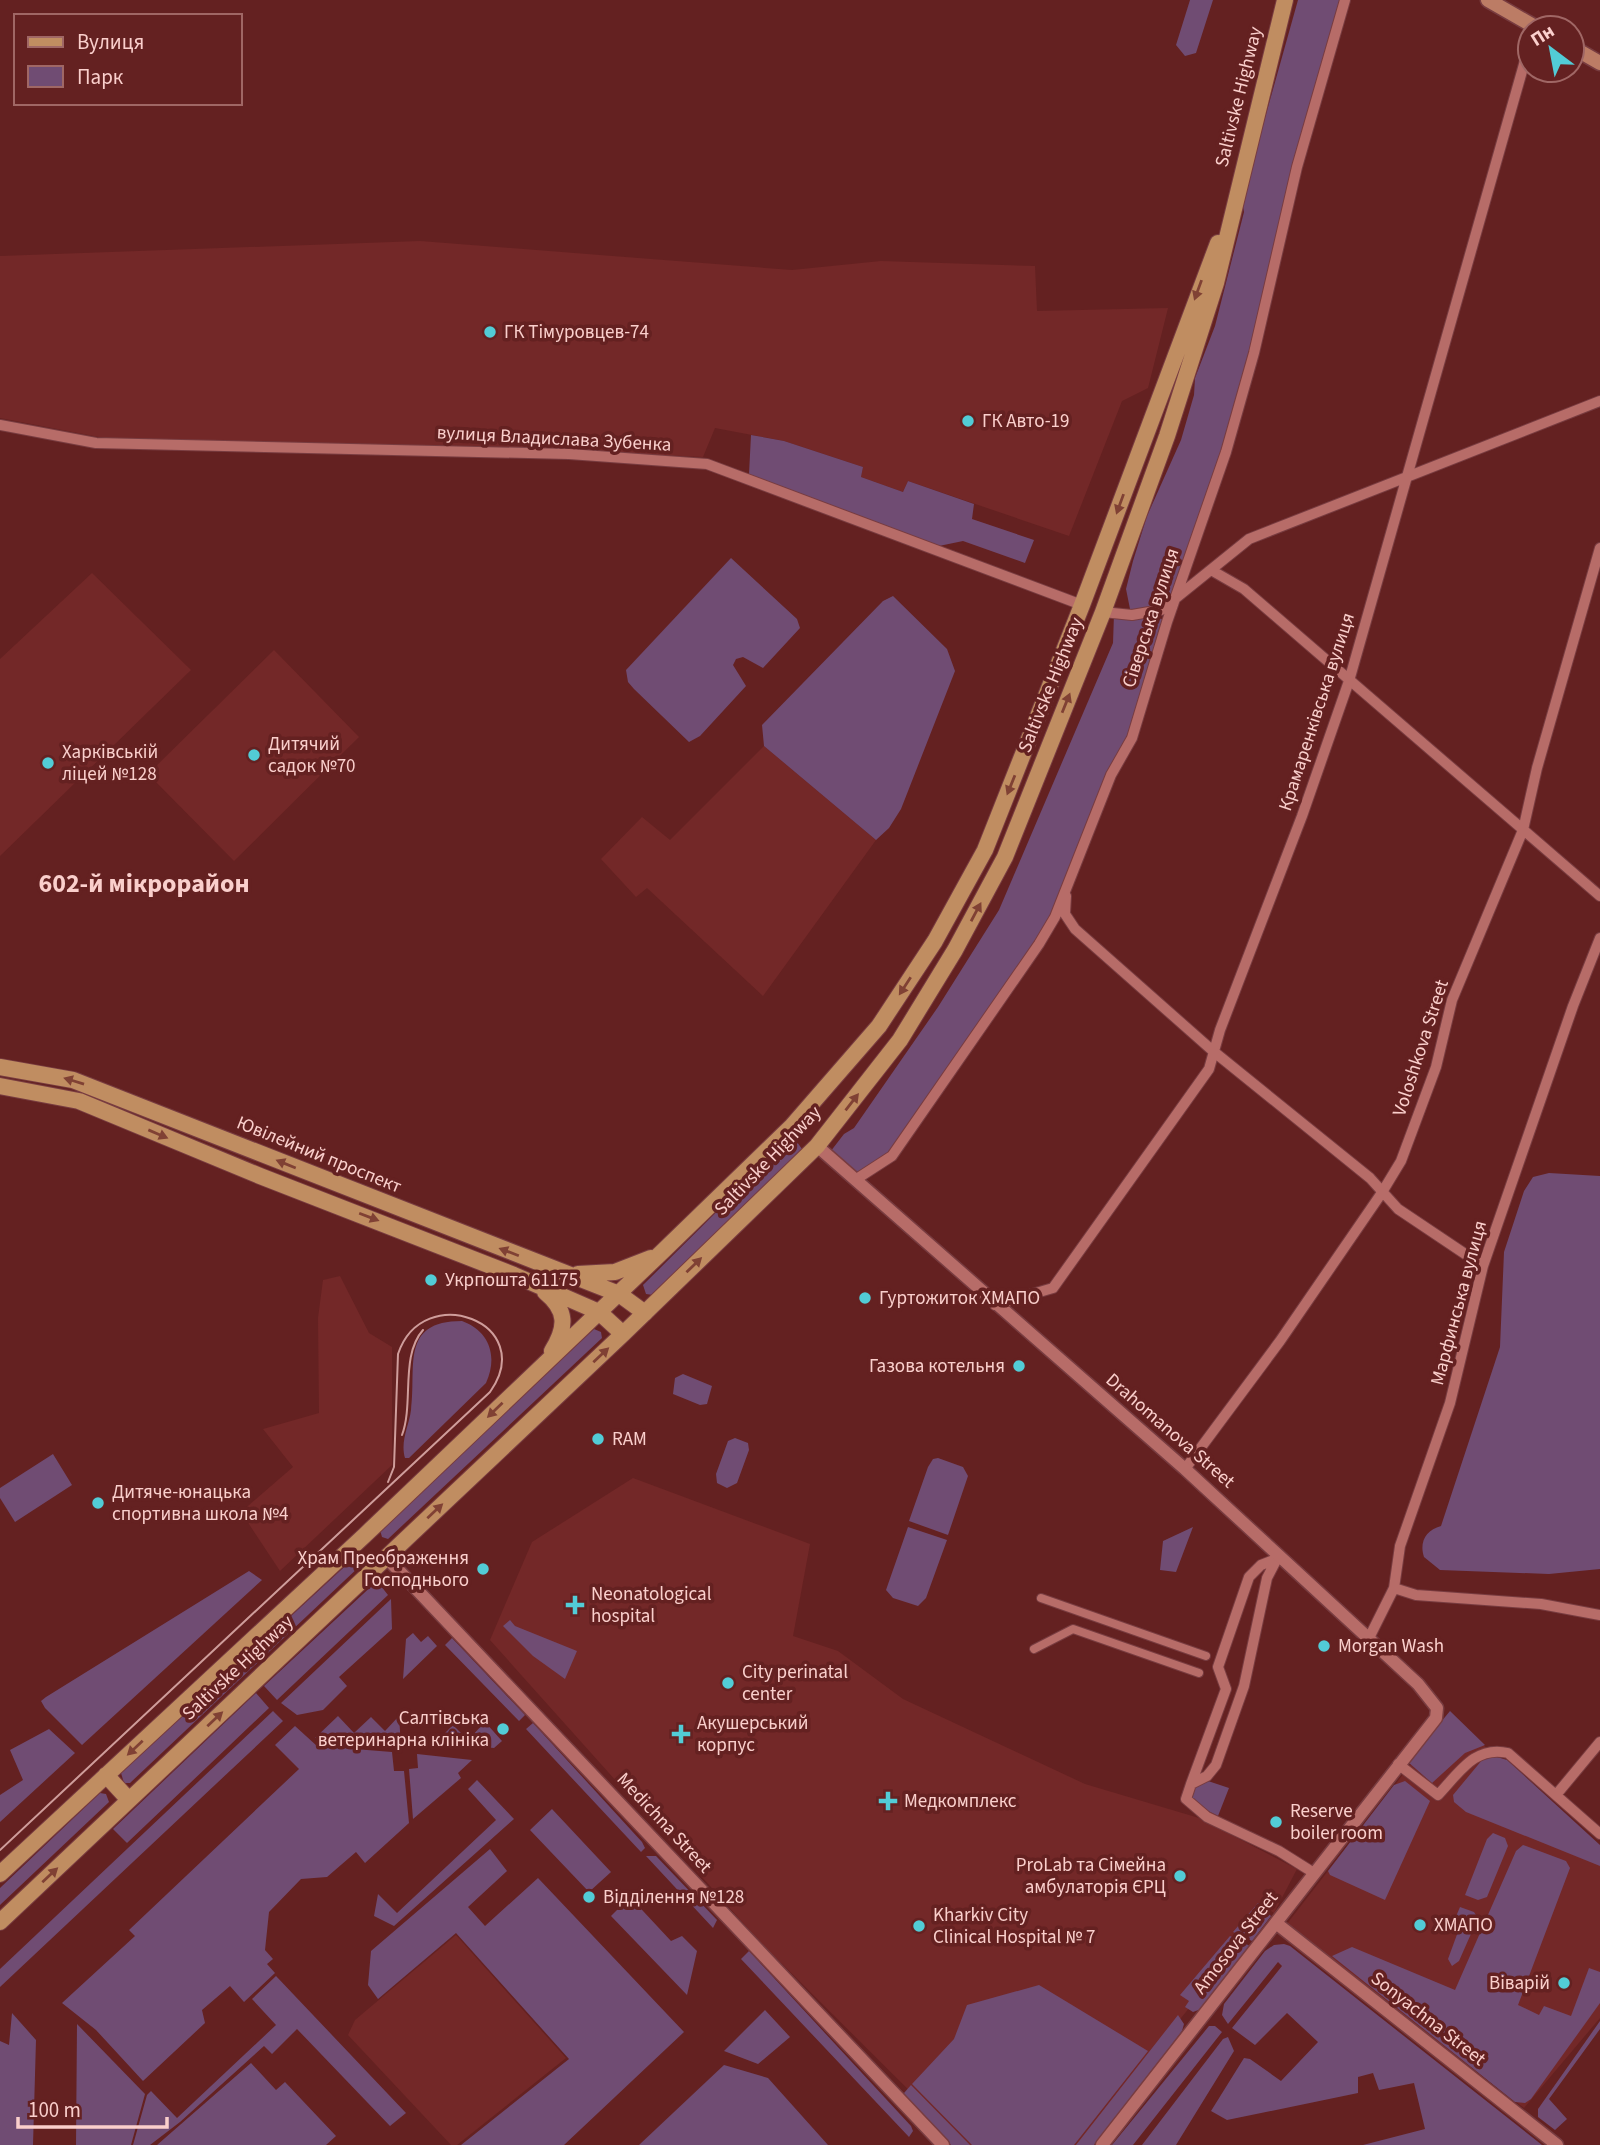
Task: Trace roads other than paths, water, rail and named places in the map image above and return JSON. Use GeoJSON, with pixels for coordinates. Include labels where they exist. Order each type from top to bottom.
{"type":"FeatureCollection","features":[{"type":"Feature","properties":{"kind":"main road","name":"Saltivske Highway"},"geometry":{"type":"LineString","coordinates":[[0,1922],[623,1334],[817,1146],[900,1040],[955,950],[999,869],[1103,612],[1167,436],[1216,283],[1286,0]]}},
{"type":"Feature","properties":{"kind":"main road"},"geometry":{"type":"LineString","coordinates":[[1496,2],[1516,15]]}},
{"type":"Feature","properties":{"kind":"main road","name":"Saltivske Highway"},"geometry":{"type":"LineString","coordinates":[[0,1874],[365,1535],[600,1312],[792,1126],[879,1026],[935,941],[985,850],[1082,605],[1201,281],[1234,205]]}},
{"type":"Feature","properties":{"kind":"main road"},"geometry":{"type":"LineString","coordinates":[[1082,605],[1103,612]]}},
{"type":"Feature","properties":{"kind":"main road","name":"Ювілейний проспект"},"geometry":{"type":"LineString","coordinates":[[0,1067],[73,1080],[618,1294],[645,1313]]}},
{"type":"Feature","properties":{"kind":"main road","name":"Ювілейний проспект"},"geometry":{"type":"LineString","coordinates":[[0,1086],[79,1101],[600,1312]]}},
{"type":"Feature","properties":{"kind":"main road"},"geometry":{"type":"LineString","coordinates":[[792,1126],[817,1146]]}},
{"type":"Feature","properties":{"kind":"main road"},"geometry":{"type":"LineString","coordinates":[[559,1271],[607,1273],[662,1252]]}},
{"type":"Feature","properties":{"kind":"main road"},"geometry":{"type":"LineString","coordinates":[[538,1285],[556,1301],[563,1314],[563,1326],[545,1363]]}},
{"type":"Feature","properties":{"kind":"main road"},"geometry":{"type":"LineString","coordinates":[[600,1312],[623,1334]]}},
{"type":"Feature","properties":{"kind":"main road"},"geometry":{"type":"LineString","coordinates":[[365,1535],[386,1558]]}},
{"type":"Feature","properties":{"kind":"main road"},"geometry":{"type":"LineString","coordinates":[[106,1775],[129,1800]]}},
{"type":"Feature","properties":{"kind":"street","name":"Сіверська вулиця"},"geometry":{"type":"LineString","coordinates":[[855,1180],[892,1156],[1039,944],[1055,917],[1111,775],[1132,738],[1174,602],[1226,453],[1254,353],[1297,167],[1345,0]]}},
{"type":"Feature","properties":{"kind":"street","name":"Крамаренківська вулиця"},"geometry":{"type":"LineString","coordinates":[[995,1305],[1054,1288],[1209,1069],[1213,1051],[1349,681],[1518,84]]}},
{"type":"Feature","properties":{"kind":"street"},"geometry":{"type":"LineString","coordinates":[[1103,612],[1132,615],[1149,612],[1174,602],[1249,540],[1600,401]]}},
{"type":"Feature","properties":{"kind":"street","name":"вулиця Владислава Зубенка"},"geometry":{"type":"LineString","coordinates":[[0,425],[96,443],[569,454],[707,464],[1082,605]]}},
{"type":"Feature","properties":{"kind":"street","name":"Voloshkova Street"},"geometry":{"type":"LineString","coordinates":[[1185,1469],[1280,1341],[1401,1161],[1436,1067],[1452,1000],[1523,830],[1537,768],[1600,548]]}},
{"type":"Feature","properties":{"kind":"street"},"geometry":{"type":"LineString","coordinates":[[1211,570],[1244,589],[1600,896]]}},
{"type":"Feature","properties":{"kind":"street"},"geometry":{"type":"LineString","coordinates":[[1067,887],[1065,914],[1075,929],[1213,1051],[1370,1178],[1381,1194],[1398,1209],[1483,1266]]}},
{"type":"Feature","properties":{"kind":"street","name":"Марфинська вулиця"},"geometry":{"type":"LineString","coordinates":[[1370,1638],[1394,1588],[1400,1546],[1450,1403],[1483,1266],[1573,1006],[1600,938]]}},
{"type":"Feature","properties":{"kind":"street","name":"Drahomanova Street"},"geometry":{"type":"LineString","coordinates":[[817,1146],[1185,1469],[1418,1684],[1437,1709],[1436,1718],[1398,1764]]}},
{"type":"Feature","properties":{"kind":"street"},"geometry":{"type":"LineString","coordinates":[[1191,1784],[1207,1776],[1216,1765],[1244,1686],[1265,1587],[1278,1557]]}},
{"type":"Feature","properties":{"kind":"street"},"geometry":{"type":"LineString","coordinates":[[1278,1557],[1261,1565],[1249,1577],[1219,1663],[1218,1672],[1226,1689],[1186,1799],[1196,1810],[1314,1873]]}},
{"type":"Feature","properties":{"kind":"street","name":"Medichna Street"},"geometry":{"type":"LineString","coordinates":[[386,1558],[943,2145]]}},
{"type":"Feature","properties":{"kind":"street"},"geometry":{"type":"LineString","coordinates":[[1394,1588],[1416,1595],[1541,1604],[1600,1615]]}},
{"type":"Feature","properties":{"kind":"street"},"geometry":{"type":"LineString","coordinates":[[1041,1598],[1206,1656]]}},
{"type":"Feature","properties":{"kind":"street"},"geometry":{"type":"LineString","coordinates":[[1034,1649],[1073,1629],[1199,1673]]}},
{"type":"Feature","properties":{"kind":"street"},"geometry":{"type":"LineString","coordinates":[[1556,1796],[1600,1742]]}},
{"type":"Feature","properties":{"kind":"street"},"geometry":{"type":"LineString","coordinates":[[1398,1764],[1438,1795],[1476,1755],[1487,1751],[1503,1752],[1600,1834]]}},
{"type":"Feature","properties":{"kind":"street","name":"Amosova Street"},"geometry":{"type":"LineString","coordinates":[[1102,2145],[1398,1764]]}},
{"type":"Feature","properties":{"kind":"street","name":"Sonyachna Street"},"geometry":{"type":"LineString","coordinates":[[1276,1923],[1557,2145]]}},
{"type":"Feature","properties":{"kind":"tram line"},"geometry":{"type":"LineString","coordinates":[[0,1850],[490,1392],[501,1367],[500,1346],[489,1330],[472,1319],[451,1315],[430,1319],[411,1331],[398,1354],[394,1467],[388,1482]]}},
{"type":"Feature","properties":{"kind":"tram line"},"geometry":{"type":"LineString","coordinates":[[402,1435],[407,1409],[409,1366],[416,1341],[423,1330]]}},
{"type":"Feature","properties":{"kind":"place","name":"ГК Тімуровцев-74"},"geometry":{"type":"Point","coordinates":[490,332]}},
{"type":"Feature","properties":{"kind":"place","name":"ГК Авто-19"},"geometry":{"type":"Point","coordinates":[968,421]}},
{"type":"Feature","properties":{"kind":"place","name":"Дитячий садок №70"},"geometry":{"type":"Point","coordinates":[254,755]}},
{"type":"Feature","properties":{"kind":"place","name":"Харківській ліцей №128"},"geometry":{"type":"Point","coordinates":[48,763]}},
{"type":"Feature","properties":{"kind":"place","name":"Укрпошта 61175"},"geometry":{"type":"Point","coordinates":[431,1280]}},
{"type":"Feature","properties":{"kind":"place","name":"Гуртожиток ХМАПО"},"geometry":{"type":"Point","coordinates":[865,1298]}},
{"type":"Feature","properties":{"kind":"place","name":"Газова котельня"},"geometry":{"type":"Point","coordinates":[1019,1366]}},
{"type":"Feature","properties":{"kind":"place","name":"RAM"},"geometry":{"type":"Point","coordinates":[598,1439]}},
{"type":"Feature","properties":{"kind":"place","name":"Дитяче-юнацька спортивна школа №4"},"geometry":{"type":"Point","coordinates":[98,1503]}},
{"type":"Feature","properties":{"kind":"place","name":"Храм Преображення Господнього"},"geometry":{"type":"Point","coordinates":[483,1569]}},
{"type":"Feature","properties":{"kind":"place","name":"Neonatological hospital"},"geometry":{"type":"Point","coordinates":[575,1605]}},
{"type":"Feature","properties":{"kind":"place","name":"Morgan Wash"},"geometry":{"type":"Point","coordinates":[1324,1646]}},
{"type":"Feature","properties":{"kind":"place","name":"City perinatal center"},"geometry":{"type":"Point","coordinates":[728,1683]}},
{"type":"Feature","properties":{"kind":"place","name":"Салтівська ветеринарна клініка"},"geometry":{"type":"Point","coordinates":[503,1729]}},
{"type":"Feature","properties":{"kind":"place","name":"Акушерський корпус"},"geometry":{"type":"Point","coordinates":[681,1734]}},
{"type":"Feature","properties":{"kind":"place","name":"Медкомплекс"},"geometry":{"type":"Point","coordinates":[888,1801]}},
{"type":"Feature","properties":{"kind":"place","name":"Reserve boiler room"},"geometry":{"type":"Point","coordinates":[1276,1822]}},
{"type":"Feature","properties":{"kind":"place","name":"ProLab та Сімейна амбулаторія ЄРЦ"},"geometry":{"type":"Point","coordinates":[1180,1876]}},
{"type":"Feature","properties":{"kind":"place","name":"Відділення №128"},"geometry":{"type":"Point","coordinates":[589,1897]}},
{"type":"Feature","properties":{"kind":"place","name":"ХМАПО"},"geometry":{"type":"Point","coordinates":[1420,1925]}},
{"type":"Feature","properties":{"kind":"place","name":"Kharkiv City Clinical Hospital № 7"},"geometry":{"type":"Point","coordinates":[919,1926]}},
{"type":"Feature","properties":{"kind":"place","name":"Віварій"},"geometry":{"type":"Point","coordinates":[1564,1983]}},
{"type":"Feature","properties":{"kind":"district","name":"602-й мікрорайон"},"geometry":{"type":"Point","coordinates":[144,883]}}]}
